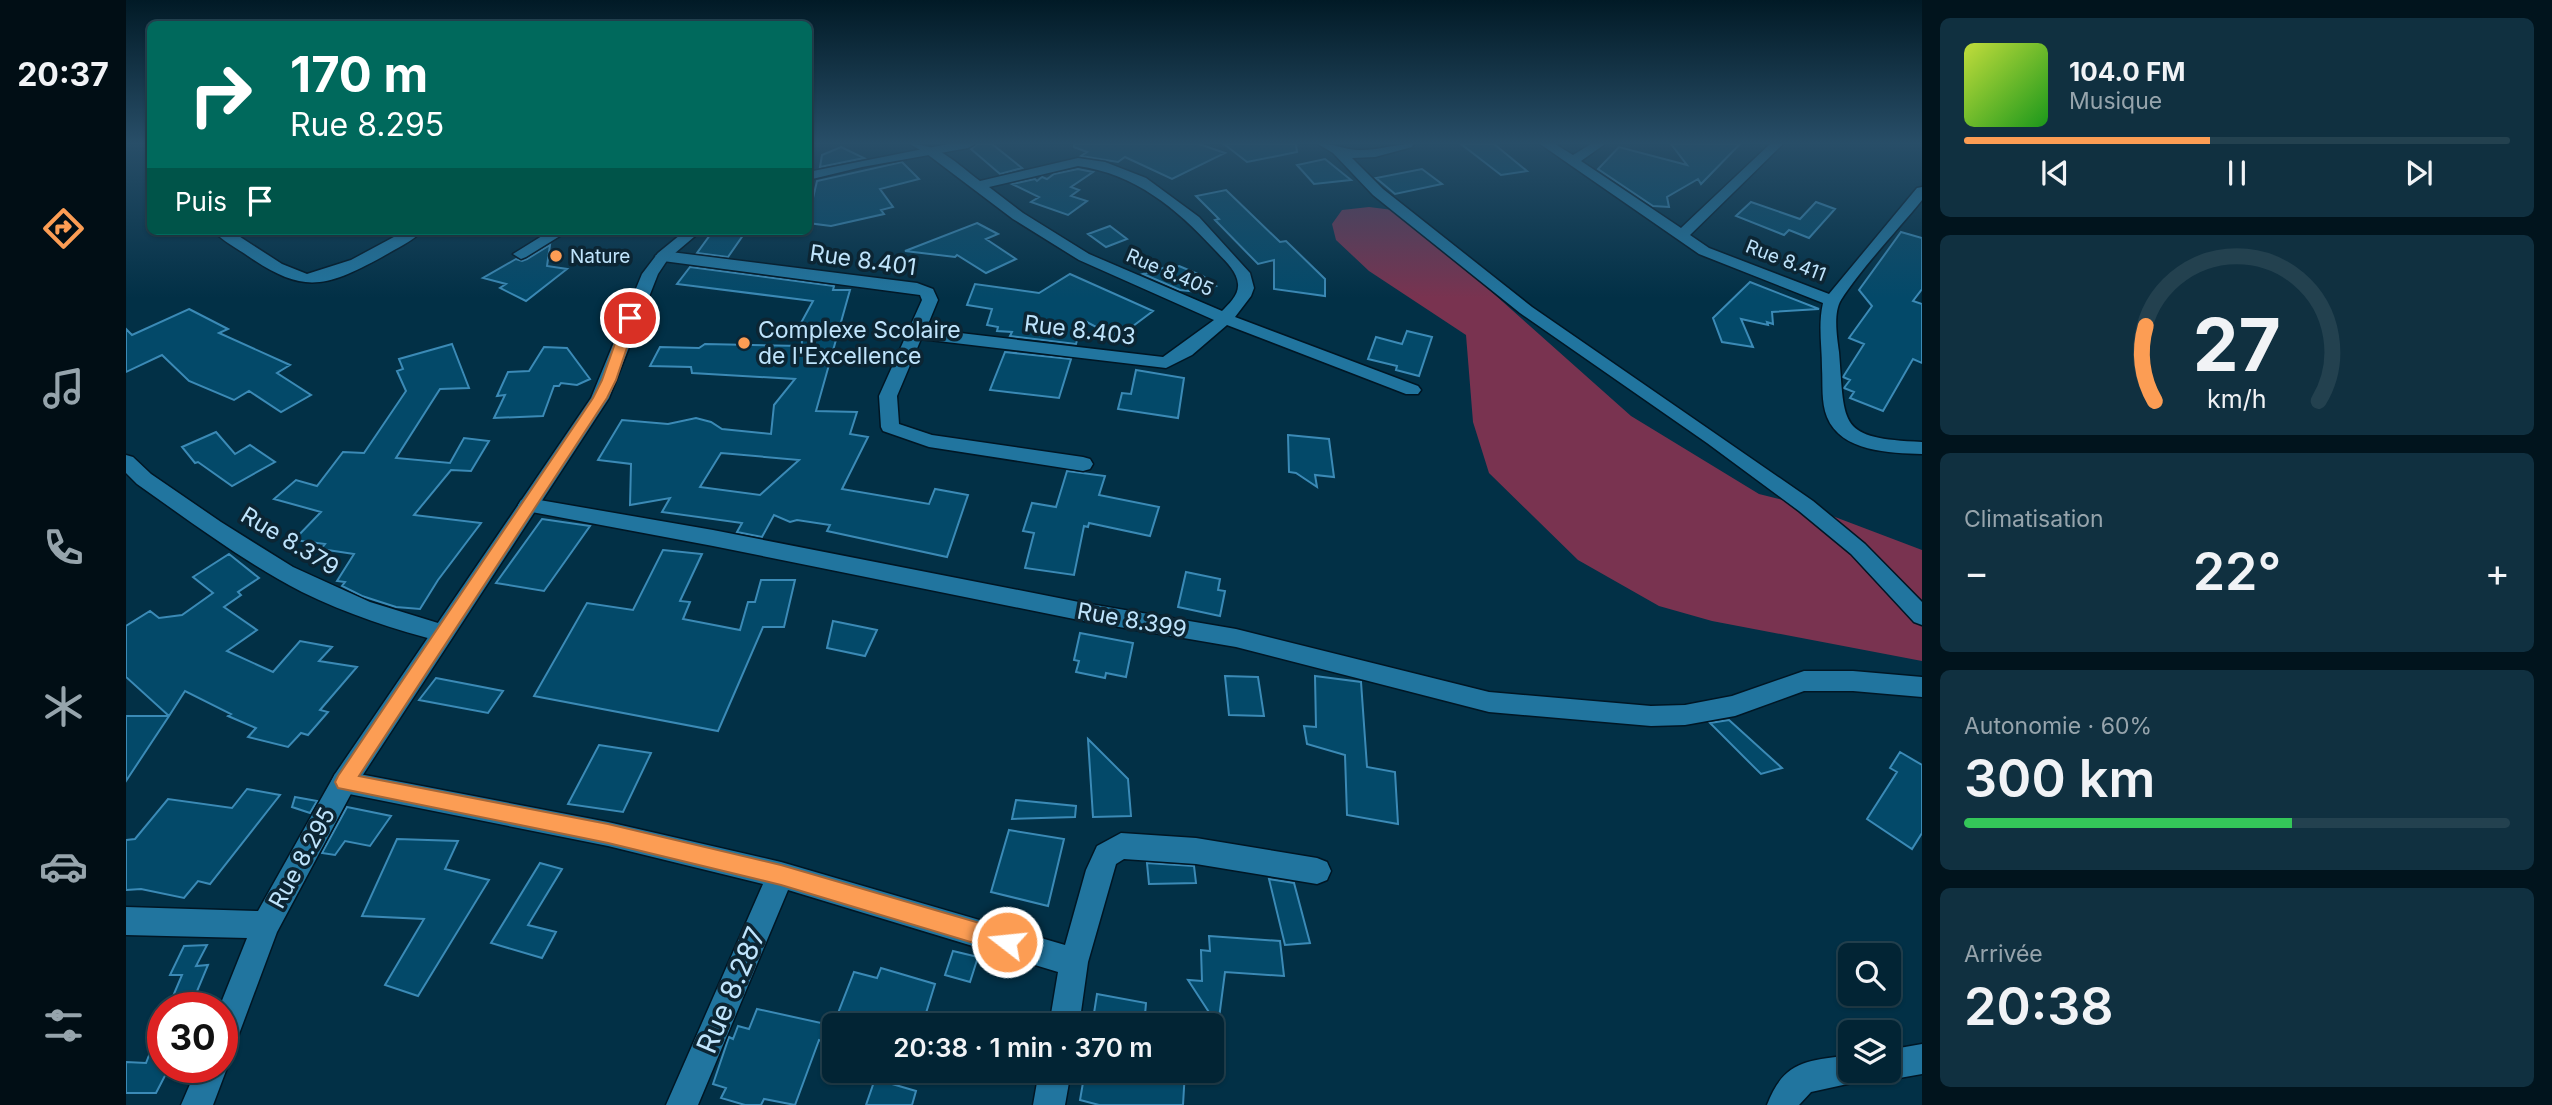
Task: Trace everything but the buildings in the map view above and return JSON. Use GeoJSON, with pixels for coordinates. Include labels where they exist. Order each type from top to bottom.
{"type":"FeatureCollection","features":[{"type":"Feature","properties":{"kind":"street","name":"Rue 8.405"},"geometry":{"type":"LineString","coordinates":[[990,196],[1084,257],[1224,318],[1412,390]]}},
{"type":"Feature","properties":{"kind":"street","name":"Rue 8.403"},"geometry":{"type":"LineString","coordinates":[[915,333],[1166,363],[1224,318],[1242,300],[1247,287],[1242,271],[1198,222],[1164,196]]}},
{"type":"Feature","properties":{"kind":"street"},"geometry":{"type":"LineString","coordinates":[[1382,196],[1526,310],[1692,423],[1791,495],[1858,549],[1922,616]]}},
{"type":"Feature","properties":{"kind":"street","name":"Rue 8.411"},"geometry":{"type":"LineString","coordinates":[[1624,196],[1704,251],[1832,301],[1830,348],[1836,416],[1842,427],[1866,440],[1896,447],[1922,447]]}},
{"type":"Feature","properties":{"kind":"street"},"geometry":{"type":"LineString","coordinates":[[1682,236],[1724,196]]}},
{"type":"Feature","properties":{"kind":"street"},"geometry":{"type":"LineString","coordinates":[[1832,301],[1918,196]]}},
{"type":"Feature","properties":{"kind":"street"},"geometry":{"type":"LineString","coordinates":[[227,235],[297,278],[314,279],[359,261],[408,235]]}},
{"type":"Feature","properties":{"kind":"street"},"geometry":{"type":"LineString","coordinates":[[521,254],[554,235]]}},
{"type":"Feature","properties":{"kind":"street","name":"Rue 8.295"},"geometry":{"type":"LineString","coordinates":[[238,998],[266,925],[344,782],[600,398],[650,274],[663,256],[689,235]]}},
{"type":"Feature","properties":{"kind":"street","name":"Rue 8.401"},"geometry":{"type":"LineString","coordinates":[[663,256],[917,288],[926,292],[930,300],[888,396],[890,427],[929,440],[1083,464]]}},
{"type":"Feature","properties":{"kind":"street","name":"Rue 8.379"},"geometry":{"type":"LineString","coordinates":[[126,462],[144,479],[274,566],[333,597],[377,615],[443,633]]}},
{"type":"Feature","properties":{"kind":"street","name":"Rue 8.399"},"geometry":{"type":"LineString","coordinates":[[528,505],[713,538],[1084,612],[1236,638],[1489,702],[1651,716],[1698,713],[1735,706],[1804,681],[1853,681],[1922,687]]}},
{"type":"Feature","properties":{"kind":"street"},"geometry":{"type":"LineString","coordinates":[[344,782],[608,834],[781,875],[1074,962]]}},
{"type":"Feature","properties":{"kind":"street"},"geometry":{"type":"LineString","coordinates":[[1066,1013],[1074,962],[1100,870],[1107,855],[1121,846],[1196,851],[1317,871]]}},
{"type":"Feature","properties":{"kind":"street","name":"Rue 8.287"},"geometry":{"type":"LineString","coordinates":[[682,1105],[781,875]]}},
{"type":"Feature","properties":{"kind":"street"},"geometry":{"type":"LineString","coordinates":[[126,921],[266,925]]}},
{"type":"Feature","properties":{"kind":"street"},"geometry":{"type":"LineString","coordinates":[[1901,1063],[1922,1059]]}},
{"type":"Feature","properties":{"kind":"street"},"geometry":{"type":"LineString","coordinates":[[1783,1105],[1786,1092],[1802,1077],[1838,1072]]}},
{"type":"Feature","properties":{"kind":"street"},"geometry":{"type":"LineString","coordinates":[[197,1105],[206,1083]]}},
{"type":"Feature","properties":{"kind":"street"},"geometry":{"type":"LineString","coordinates":[[1049,1105],[1053,1083]]}},
{"type":"Feature","properties":{"kind":"shaded area"},"geometry":{"type":"Polygon","coordinates":[[[1369,207],[1401,211],[1631,416],[1759,494],[1806,506],[1922,550],[1922,661],[1712,621],[1659,606],[1578,560],[1489,473],[1473,422],[1466,335],[1369,271],[1336,240],[1332,224],[1342,210],[1369,207]]]}},
{"type":"Feature","properties":{"kind":"place","name":"Nature"},"geometry":{"type":"Point","coordinates":[556,256]}},
{"type":"Feature","properties":{"kind":"place","name":"Complexe Scolaire de l'Excellence"},"geometry":{"type":"Point","coordinates":[744,343]}},
{"type":"Feature","properties":{"kind":"route"},"geometry":{"type":"LineString","coordinates":[[630,318],[609,380],[600,398],[344,782],[608,834],[781,875],[1007,942]]}}]}
